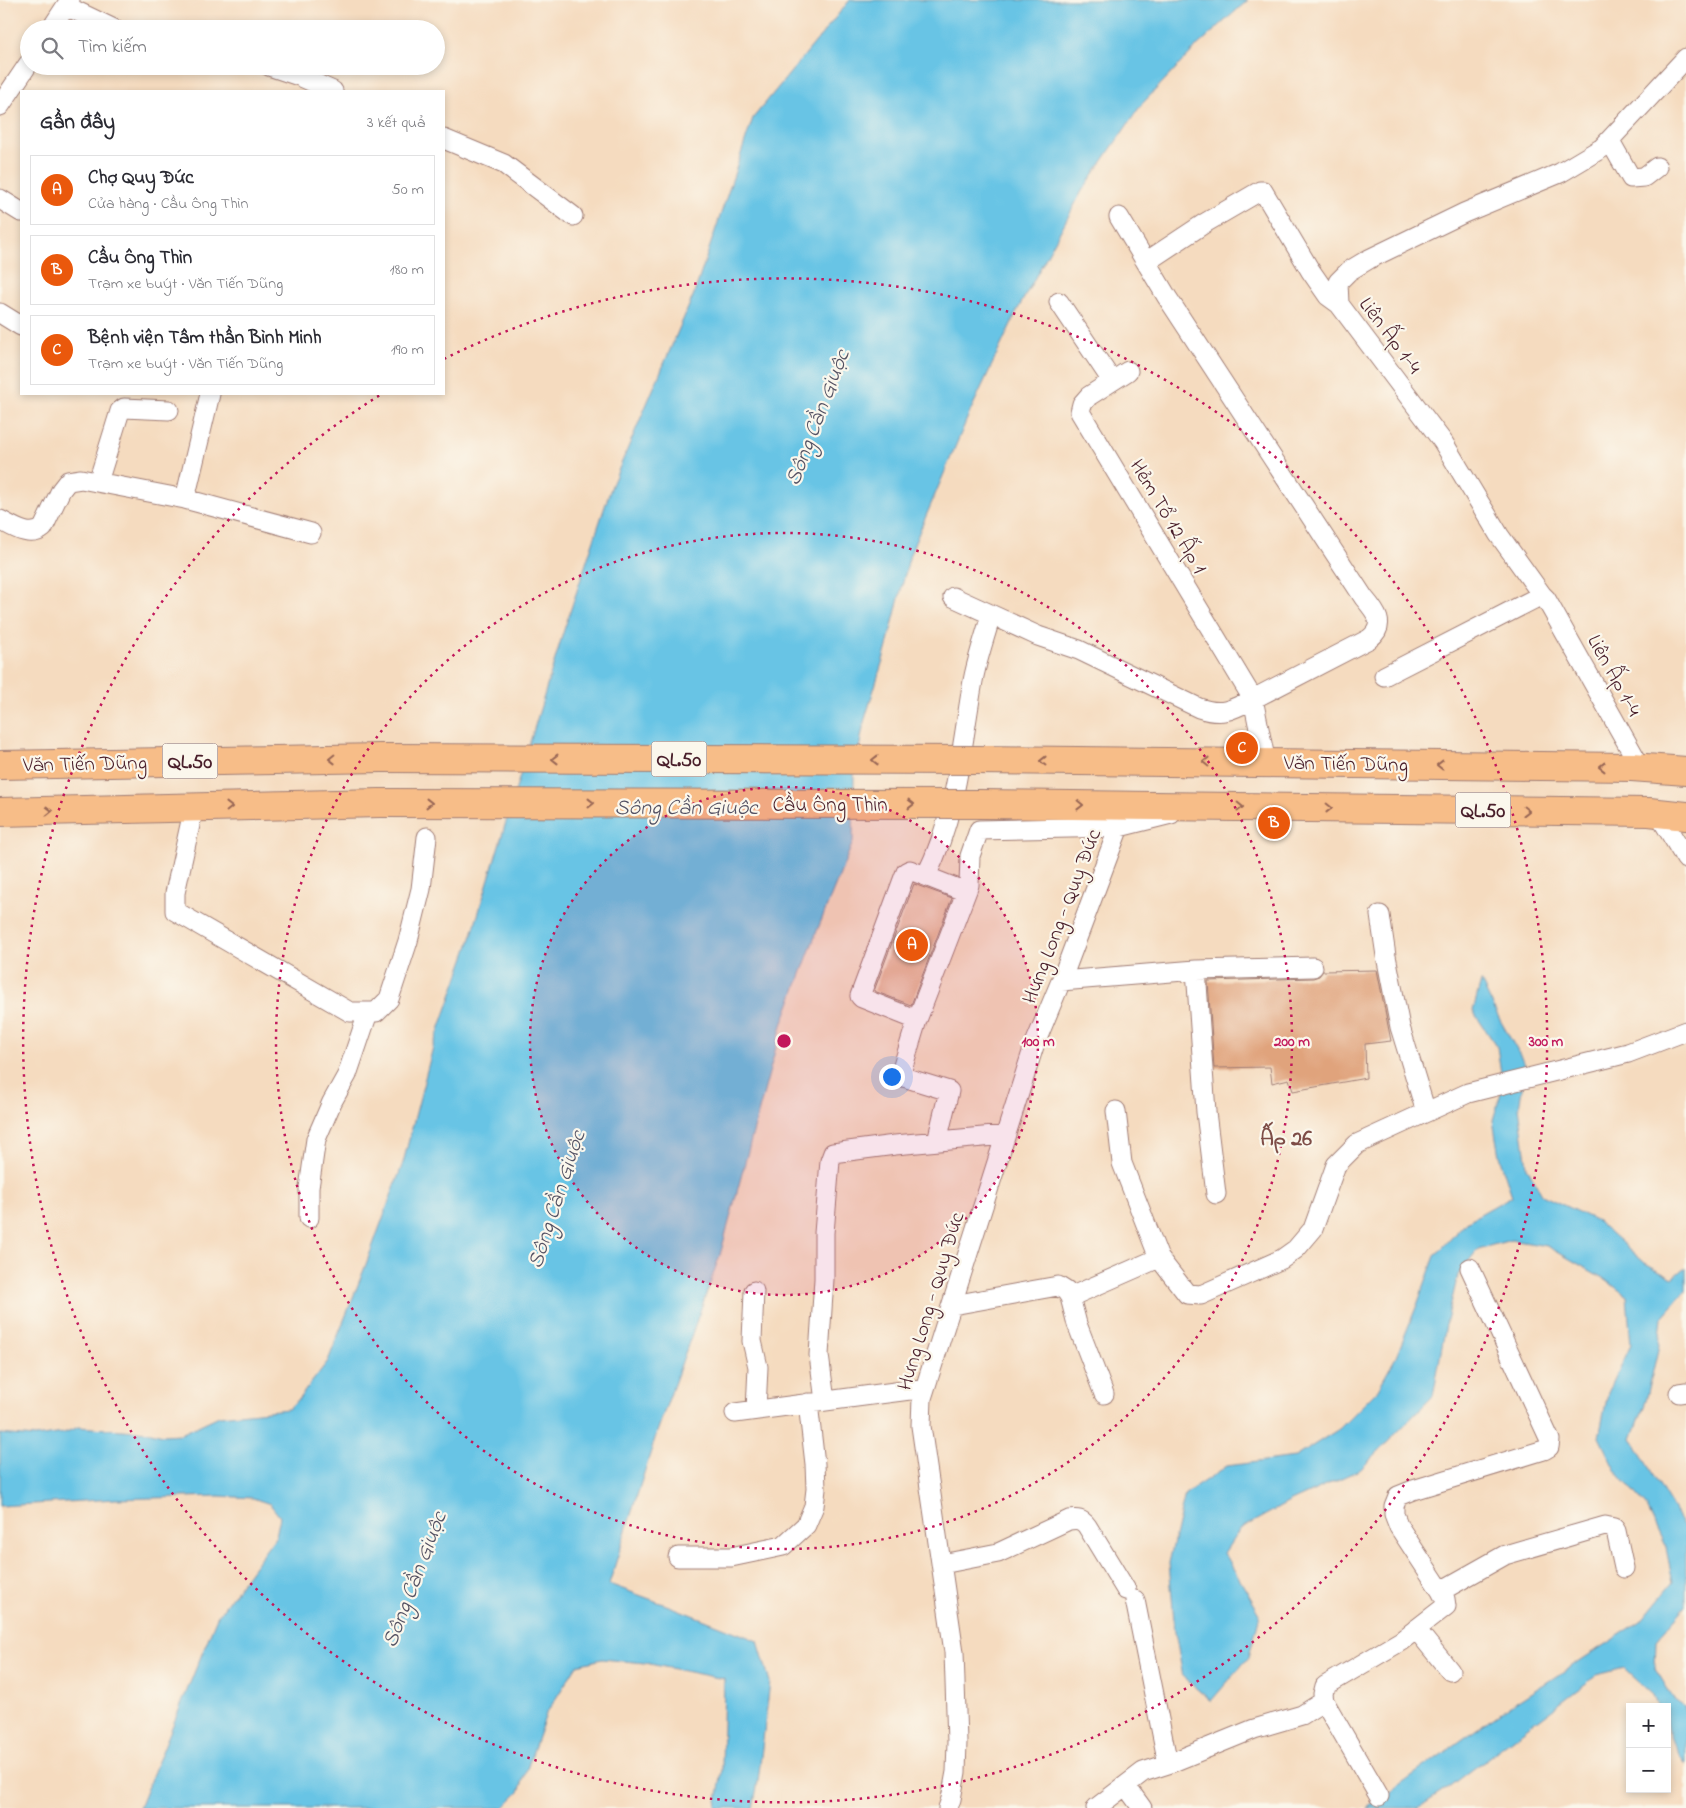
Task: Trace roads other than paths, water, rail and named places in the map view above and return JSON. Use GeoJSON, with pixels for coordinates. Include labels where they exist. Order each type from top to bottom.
{"type":"FeatureCollection","features":[{"type":"Feature","properties":{"kind":"highway","name":"Văn Tiến Dũng"},"geometry":{"type":"LineString","coordinates":[[0,765],[381,758]]}},
{"type":"Feature","properties":{"kind":"highway","name":"Cầu Ông Thìn"},"geometry":{"type":"LineString","coordinates":[[381,758],[976,760]]}},
{"type":"Feature","properties":{"kind":"highway","name":"Văn Tiến Dũng"},"geometry":{"type":"LineString","coordinates":[[976,760],[1266,762],[1641,768],[1686,771]]}},
{"type":"Feature","properties":{"kind":"highway","name":"Cầu Ông Thìn"},"geometry":{"type":"LineString","coordinates":[[194,808],[380,803],[979,804],[1199,807]]}},
{"type":"Feature","properties":{"kind":"highway","name":"QL.50"},"geometry":{"type":"LineString","coordinates":[[1199,807],[1658,813],[1686,816]]}},
{"type":"Feature","properties":{"kind":"highway","name":"QL.50"},"geometry":{"type":"LineString","coordinates":[[0,812],[194,808]]}},
{"type":"Feature","properties":{"kind":"street"},"geometry":{"type":"LineString","coordinates":[[57,20],[68,3],[98,20]]}},
{"type":"Feature","properties":{"kind":"street","name":"Liên Ấp 1-4"},"geometry":{"type":"LineString","coordinates":[[1641,768],[1546,599],[1500,535],[1443,442],[1339,304],[1338,282],[1349,271],[1369,259],[1464,213],[1560,173],[1602,148],[1686,58]]}},
{"type":"Feature","properties":{"kind":"street"},"geometry":{"type":"LineString","coordinates":[[0,106],[20,75]]}},
{"type":"Feature","properties":{"kind":"street"},"geometry":{"type":"LineString","coordinates":[[282,75],[295,84],[327,90]]}},
{"type":"Feature","properties":{"kind":"street"},"geometry":{"type":"LineString","coordinates":[[445,139],[504,164],[573,216]]}},
{"type":"Feature","properties":{"kind":"street"},"geometry":{"type":"LineString","coordinates":[[1610,141],[1630,178],[1644,177],[1657,167]]}},
{"type":"Feature","properties":{"kind":"street"},"geometry":{"type":"LineString","coordinates":[[1146,262],[1237,203],[1263,191],[1310,270],[1328,296],[1339,304]]}},
{"type":"Feature","properties":{"kind":"street"},"geometry":{"type":"LineString","coordinates":[[0,199],[20,211]]}},
{"type":"Feature","properties":{"kind":"street"},"geometry":{"type":"LineString","coordinates":[[954,597],[1038,636],[1079,650],[1137,680],[1210,712],[1224,712],[1253,699],[1369,639],[1376,633],[1379,624],[1375,611],[1364,598],[1166,297],[1119,217]]}},
{"type":"Feature","properties":{"kind":"street"},"geometry":{"type":"LineString","coordinates":[[1059,302],[1112,382]]}},
{"type":"Feature","properties":{"kind":"street"},"geometry":{"type":"LineString","coordinates":[[0,313],[20,325]]}},
{"type":"Feature","properties":{"kind":"street","name":"Hẻm Tổ 12 Ấp 1"},"geometry":{"type":"LineString","coordinates":[[1128,371],[1089,396],[1082,404],[1080,412],[1253,699]]}},
{"type":"Feature","properties":{"kind":"street"},"geometry":{"type":"LineString","coordinates":[[185,499],[210,395]]}},
{"type":"Feature","properties":{"kind":"street"},"geometry":{"type":"LineString","coordinates":[[98,482],[120,411],[124,408],[169,410]]}},
{"type":"Feature","properties":{"kind":"street"},"geometry":{"type":"LineString","coordinates":[[0,520],[24,531],[40,531],[61,490],[68,481],[81,478],[185,499],[311,533]]}},
{"type":"Feature","properties":{"kind":"street"},"geometry":{"type":"LineString","coordinates":[[1384,676],[1542,595]]}},
{"type":"Feature","properties":{"kind":"street"},"geometry":{"type":"LineString","coordinates":[[926,876],[944,835],[956,785],[974,678],[991,615]]}},
{"type":"Feature","properties":{"kind":"street"},"geometry":{"type":"LineString","coordinates":[[1253,699],[1266,762]]}},
{"type":"Feature","properties":{"kind":"street"},"geometry":{"type":"LineString","coordinates":[[937,1141],[949,1091],[900,1076],[917,1020],[969,885],[970,856],[979,830],[1119,827],[1199,807]]}},
{"type":"Feature","properties":{"kind":"street"},"geometry":{"type":"LineString","coordinates":[[194,808],[175,893],[175,911],[350,1012],[376,1012],[389,999],[408,941],[421,889],[427,838]]}},
{"type":"Feature","properties":{"kind":"street"},"geometry":{"type":"LineString","coordinates":[[1658,813],[1686,859]]}},
{"type":"Feature","properties":{"kind":"street","name":"Hưng Long - Quy Đức"},"geometry":{"type":"LineString","coordinates":[[948,1808],[956,1772],[954,1652],[921,1426],[925,1388],[1034,1046],[1119,827]]}},
{"type":"Feature","properties":{"kind":"street"},"geometry":{"type":"LineString","coordinates":[[917,1020],[860,996],[906,872],[910,870],[966,892]]}},
{"type":"Feature","properties":{"kind":"street"},"geometry":{"type":"LineString","coordinates":[[1380,915],[1400,1027],[1426,1112]]}},
{"type":"Feature","properties":{"kind":"street"},"geometry":{"type":"LineString","coordinates":[[1061,980],[1196,970],[1312,967]]}},
{"type":"Feature","properties":{"kind":"street"},"geometry":{"type":"LineString","coordinates":[[1196,970],[1206,1112],[1216,1194]]}},
{"type":"Feature","properties":{"kind":"street"},"geometry":{"type":"LineString","coordinates":[[309,1218],[308,1188],[316,1138],[332,1102],[347,1075],[368,1013]]}},
{"type":"Feature","properties":{"kind":"street"},"geometry":{"type":"LineString","coordinates":[[1116,1110],[1122,1163],[1159,1258],[1187,1294],[1201,1295],[1282,1259],[1296,1249],[1313,1229],[1336,1165],[1357,1144],[1468,1093],[1628,1053],[1686,1031]]}},
{"type":"Feature","properties":{"kind":"street"},"geometry":{"type":"LineString","coordinates":[[678,1557],[731,1557],[783,1546],[806,1525],[814,1506],[816,1489],[817,1402],[824,1279],[824,1232],[832,1153],[1005,1135]]}},
{"type":"Feature","properties":{"kind":"street"},"geometry":{"type":"LineString","coordinates":[[1070,1297],[1159,1258]]}},
{"type":"Feature","properties":{"kind":"street"},"geometry":{"type":"LineString","coordinates":[[1379,1796],[1324,1702],[1323,1694],[1325,1686],[1401,1640],[1446,1606],[1445,1599],[1399,1527],[1394,1514],[1394,1506],[1398,1496],[1549,1447],[1550,1440],[1470,1268]]}},
{"type":"Feature","properties":{"kind":"street"},"geometry":{"type":"LineString","coordinates":[[953,1305],[1058,1286],[1066,1291],[1070,1297],[1077,1324],[1104,1394]]}},
{"type":"Feature","properties":{"kind":"street"},"geometry":{"type":"LineString","coordinates":[[754,1291],[752,1342],[758,1367],[756,1410]]}},
{"type":"Feature","properties":{"kind":"street"},"geometry":{"type":"LineString","coordinates":[[735,1413],[925,1388]]}},
{"type":"Feature","properties":{"kind":"street"},"geometry":{"type":"LineString","coordinates":[[942,1564],[998,1553],[1062,1524],[1078,1519],[1084,1522],[1130,1595],[1168,1764]]}},
{"type":"Feature","properties":{"kind":"street"},"geometry":{"type":"LineString","coordinates":[[1440,1591],[1505,1555],[1605,1526],[1614,1528],[1616,1531],[1624,1568]]}},
{"type":"Feature","properties":{"kind":"street"},"geometry":{"type":"LineString","coordinates":[[1416,1629],[1450,1671]]}},
{"type":"Feature","properties":{"kind":"street"},"geometry":{"type":"LineString","coordinates":[[1096,1808],[1143,1772],[1168,1764],[1254,1729],[1302,1715],[1324,1702]]}},
{"type":"Feature","properties":{"kind":"street"},"geometry":{"type":"LineString","coordinates":[[1126,1786],[1142,1808]]}},
{"type":"Feature","properties":{"kind":"water","name":"Sông Cần Giuộc"},"geometry":{"type":"Polygon","coordinates":[[[850,0],[1248,0],[1199,44],[1141,105],[1082,191],[1018,309],[969,414],[910,554],[886,650],[864,722],[854,775],[853,842],[782,1025],[720,1255],[657,1432],[609,1584],[758,1641],[770,1682],[753,1808],[716,1808],[722,1770],[724,1679],[645,1663],[602,1659],[577,1665],[546,1714],[519,1792],[503,1808],[139,1808],[217,1617],[276,1536],[280,1517],[270,1504],[253,1498],[219,1496],[115,1499],[0,1506],[0,1434],[35,1437],[64,1433],[78,1427],[151,1432],[163,1435],[181,1434],[219,1416],[288,1409],[298,1400],[328,1361],[403,1163],[433,1047],[468,948],[563,633],[612,485],[694,294],[753,118],[850,0]]]}},
{"type":"Feature","properties":{"kind":"water"},"geometry":{"type":"Polygon","coordinates":[[[1481,981],[1526,1066],[1519,1107],[1527,1167],[1542,1195],[1597,1221],[1645,1263],[1673,1278],[1686,1267],[1686,1290],[1662,1317],[1659,1345],[1646,1401],[1632,1439],[1686,1530],[1686,1606],[1656,1640],[1655,1668],[1673,1698],[1686,1707],[1686,1765],[1671,1740],[1671,1703],[1656,1703],[1653,1695],[1624,1668],[1597,1675],[1448,1788],[1418,1808],[1367,1808],[1495,1716],[1641,1621],[1673,1582],[1666,1548],[1646,1506],[1615,1470],[1599,1437],[1608,1393],[1631,1345],[1627,1296],[1603,1278],[1547,1246],[1511,1240],[1478,1249],[1458,1275],[1446,1324],[1433,1396],[1361,1469],[1291,1501],[1240,1529],[1224,1553],[1260,1614],[1249,1657],[1211,1701],[1183,1677],[1175,1632],[1169,1563],[1185,1494],[1227,1466],[1295,1457],[1339,1429],[1377,1391],[1396,1357],[1435,1256],[1466,1222],[1512,1196],[1499,1156],[1493,1120],[1503,1086],[1497,1047],[1473,1011],[1481,981]]]}},
{"type":"Feature","properties":{"kind":"place","name":"Bệnh viện Tâm thần Bình Minh"},"geometry":{"type":"Point","coordinates":[1242,748]}},
{"type":"Feature","properties":{"kind":"place","name":"Cầu Ông Thìn"},"geometry":{"type":"Point","coordinates":[1274,823]}},
{"type":"Feature","properties":{"kind":"place","name":"Chợ Quy Đức"},"geometry":{"type":"Point","coordinates":[912,945]}},
{"type":"Feature","properties":{"kind":"district","name":"Ấp 26"},"geometry":{"type":"Point","coordinates":[1286,1137]}}]}
